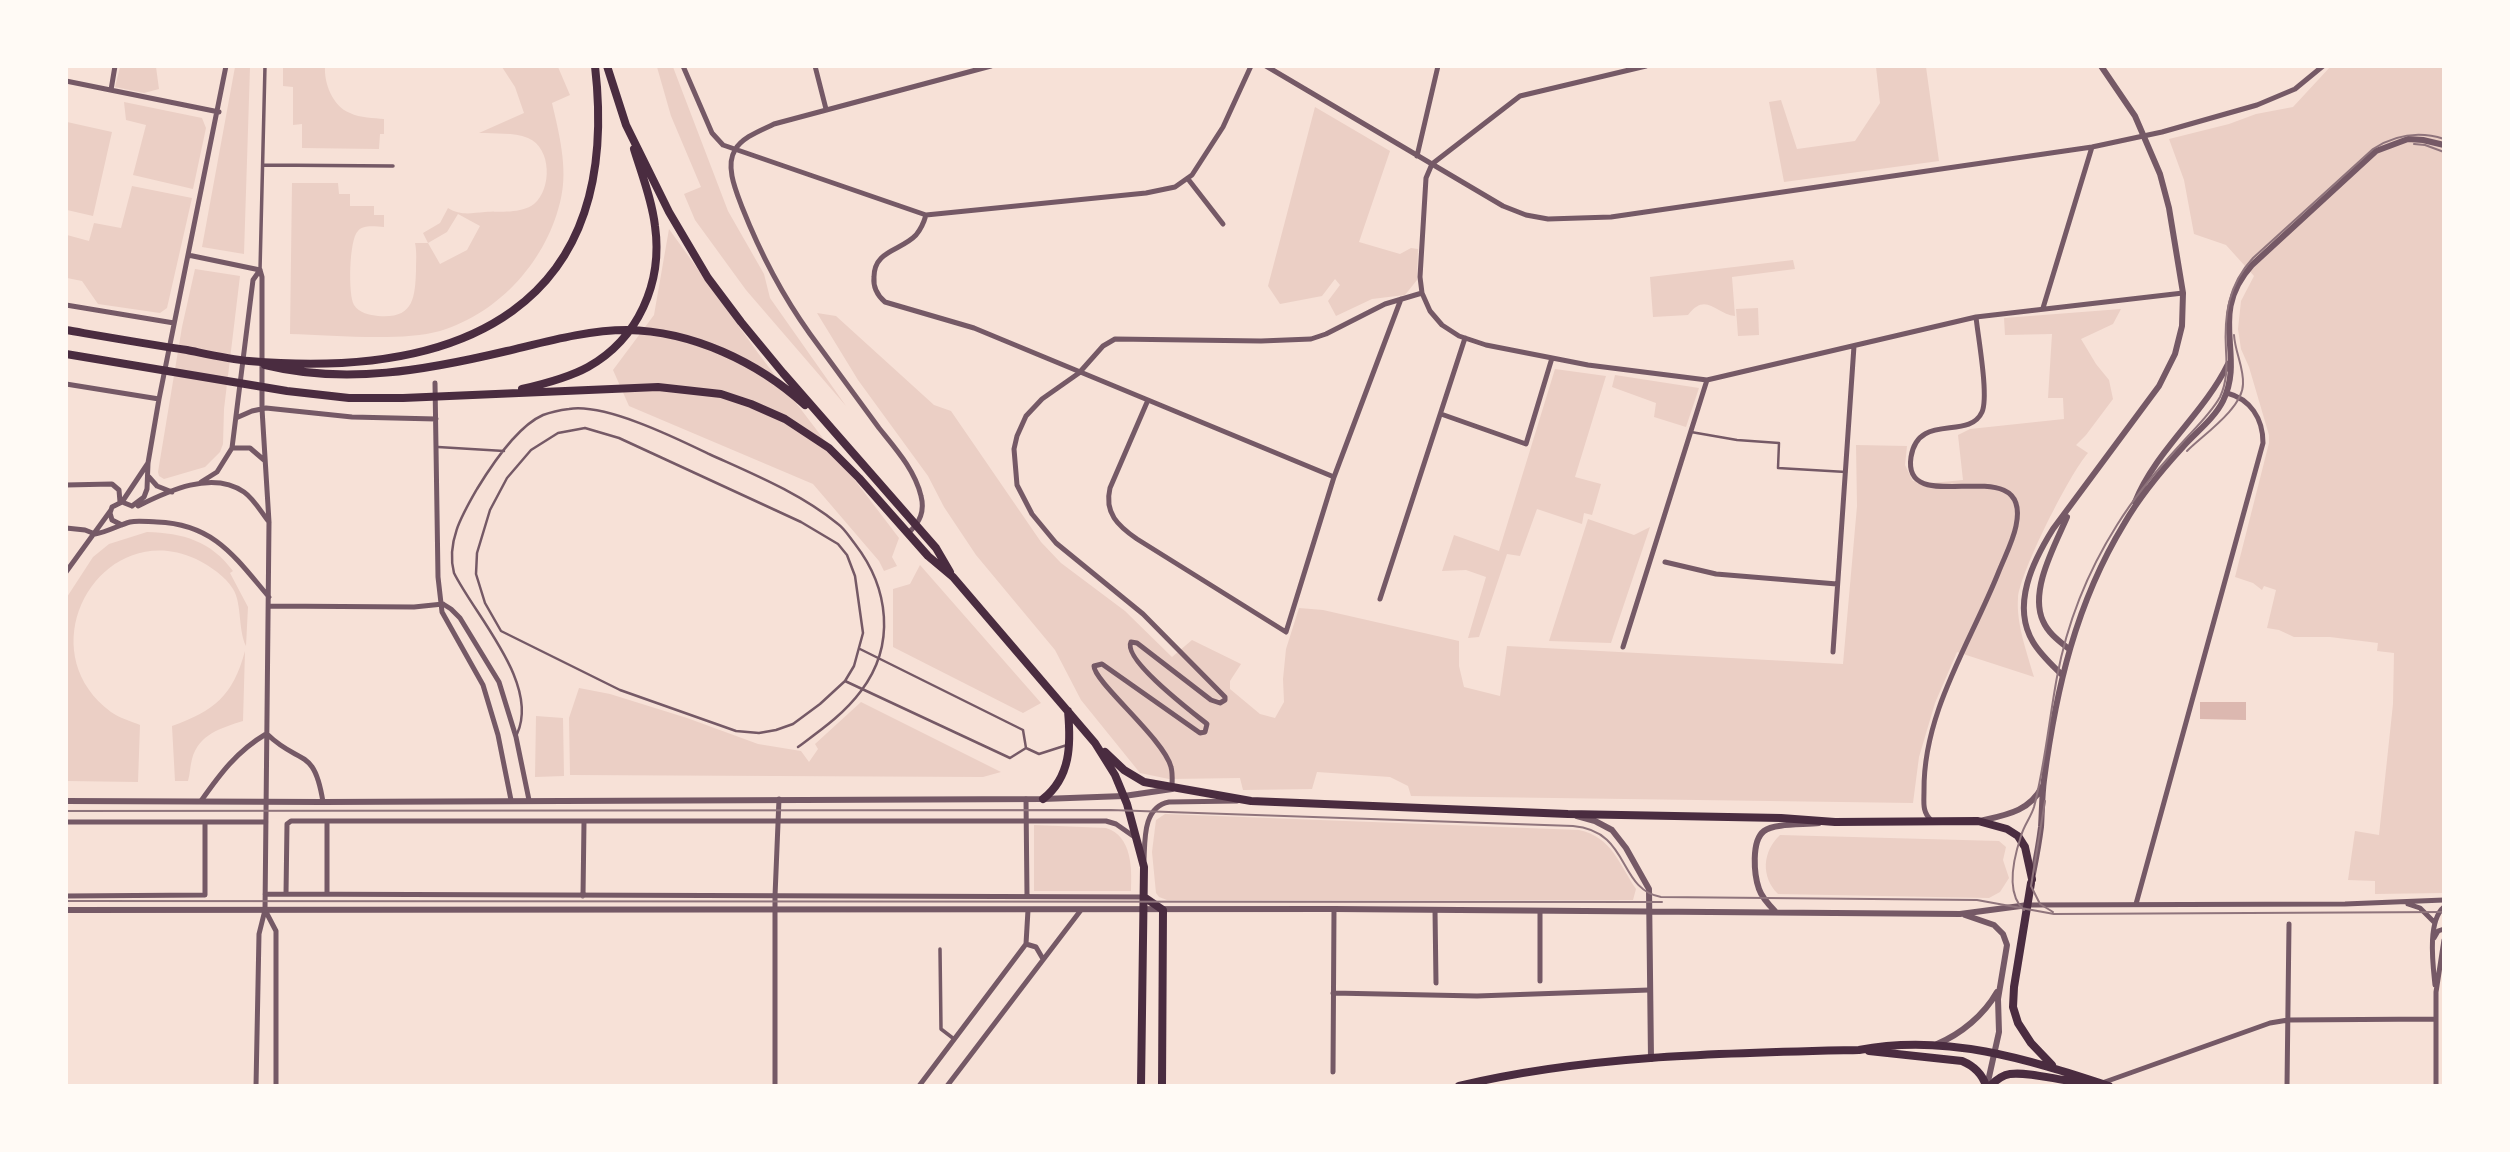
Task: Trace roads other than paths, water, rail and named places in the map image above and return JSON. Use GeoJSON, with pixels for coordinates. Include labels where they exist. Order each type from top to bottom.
{"type":"FeatureCollection","features":[{"type":"Feature","properties":{"kind":"main road"},"geometry":{"type":"LineString","coordinates":[[248,361],[333,363],[405,356],[463,339],[489,327],[516,309],[552,273],[580,226],[594,179],[598,153],[599,111],[595,66]]}},
{"type":"Feature","properties":{"kind":"main road"},"geometry":{"type":"LineString","coordinates":[[509,393],[557,380],[584,369],[605,356],[633,327],[650,292],[656,262],[656,230],[649,197],[607,66]]}},
{"type":"Feature","properties":{"kind":"main road"},"geometry":{"type":"LineString","coordinates":[[626,125],[668,212],[704,272],[740,322],[936,548],[953,577]]}},
{"type":"Feature","properties":{"kind":"main road"},"geometry":{"type":"LineString","coordinates":[[66,330],[272,367],[320,373],[383,374],[441,366],[617,330],[650,331],[716,349],[751,366],[797,398],[831,428]]}},
{"type":"Feature","properties":{"kind":"main road"},"geometry":{"type":"LineString","coordinates":[[66,354],[332,397],[402,398],[668,387],[711,391],[751,404],[785,419],[820,442],[849,467],[929,556],[953,577],[1095,743],[1134,777],[1172,789],[1251,801],[1835,822],[1978,821],[2007,829],[2018,836],[2025,847],[2032,881],[2013,1007],[2018,1023],[2035,1048],[2055,1066]]}},
{"type":"Feature","properties":{"kind":"main road"},"geometry":{"type":"LineString","coordinates":[[1043,799],[1057,785],[1066,765],[1070,744],[1068,712]]}},
{"type":"Feature","properties":{"kind":"main road"},"geometry":{"type":"LineString","coordinates":[[1095,743],[1115,775],[1124,796],[1144,867],[1141,1086]]}},
{"type":"Feature","properties":{"kind":"main road"},"geometry":{"type":"LineString","coordinates":[[1144,897],[1163,910],[1162,1086]]}},
{"type":"Feature","properties":{"kind":"main road"},"geometry":{"type":"LineString","coordinates":[[1459,1086],[1545,1069],[1651,1059],[1859,1050],[1899,1044],[1937,1044],[1995,1053],[2055,1066],[2105,1084]]}},
{"type":"Feature","properties":{"kind":"main road"},"geometry":{"type":"LineString","coordinates":[[1859,1050],[1962,1061],[1975,1068],[1988,1086],[2003,1076],[2015,1074],[2074,1083],[2105,1084]]}},
{"type":"Feature","properties":{"kind":"street"},"geometry":{"type":"LineString","coordinates":[[111,90],[116,66]]}},
{"type":"Feature","properties":{"kind":"street"},"geometry":{"type":"LineString","coordinates":[[132,507],[145,495],[149,477],[148,463],[159,399],[226,66]]}},
{"type":"Feature","properties":{"kind":"street"},"geometry":{"type":"LineString","coordinates":[[256,1086],[259,934],[265,910],[269,607],[269,522],[262,409],[260,270],[265,66]]}},
{"type":"Feature","properties":{"kind":"street"},"geometry":{"type":"LineString","coordinates":[[683,66],[715,138],[723,145],[926,215],[1168,190],[1188,179],[1216,139],[1251,66]]}},
{"type":"Feature","properties":{"kind":"street"},"geometry":{"type":"LineString","coordinates":[[815,66],[826,109]]}},
{"type":"Feature","properties":{"kind":"street"},"geometry":{"type":"LineString","coordinates":[[908,533],[917,526],[922,514],[918,486],[908,468],[808,331],[755,238],[734,180],[732,167],[735,149],[754,134],[774,124],[991,66]]}},
{"type":"Feature","properties":{"kind":"street"},"geometry":{"type":"LineString","coordinates":[[1266,66],[1503,206],[1525,215],[1560,220],[1586,220],[2092,147],[2145,136],[2267,101],[2295,89],[2323,66]]}},
{"type":"Feature","properties":{"kind":"street"},"geometry":{"type":"LineString","coordinates":[[1417,156],[1438,66]]}},
{"type":"Feature","properties":{"kind":"street"},"geometry":{"type":"LineString","coordinates":[[1646,66],[1524,94],[1504,106],[1432,164],[1426,178],[1420,267],[1422,293],[1428,308],[1450,331],[1465,338],[1552,358],[1707,380],[1976,317],[2183,293]]}},
{"type":"Feature","properties":{"kind":"street"},"geometry":{"type":"LineString","coordinates":[[2062,675],[2033,642],[2025,618],[2024,599],[2028,580],[2053,529],[2164,378],[2180,336],[2183,293],[2169,208],[2160,174],[2135,116],[2101,66]]}},
{"type":"Feature","properties":{"kind":"street"},"geometry":{"type":"LineString","coordinates":[[66,81],[219,111]]}},
{"type":"Feature","properties":{"kind":"street"},"geometry":{"type":"LineString","coordinates":[[2032,881],[2041,827],[2043,782],[2062,675],[2088,593],[2130,514],[2165,467],[2219,408],[2227,393],[2230,360],[2229,311],[2240,280],[2252,265],[2376,151],[2408,139],[2444,145]]}},
{"type":"Feature","properties":{"kind":"street"},"geometry":{"type":"LineString","coordinates":[[2043,308],[2092,147]]}},
{"type":"Feature","properties":{"kind":"street"},"geometry":{"type":"LineString","coordinates":[[264,165],[393,166]]}},
{"type":"Feature","properties":{"kind":"street"},"geometry":{"type":"LineString","coordinates":[[1188,179],[1223,224]]}},
{"type":"Feature","properties":{"kind":"street"},"geometry":{"type":"LineString","coordinates":[[926,215],[915,235],[890,250],[877,264],[874,281],[880,298],[892,305],[974,328],[1334,477]]}},
{"type":"Feature","properties":{"kind":"street"},"geometry":{"type":"LineString","coordinates":[[188,255],[260,270]]}},
{"type":"Feature","properties":{"kind":"street"},"geometry":{"type":"LineString","coordinates":[[121,502],[132,507],[201,482],[217,472],[232,448],[253,280],[260,270]]}},
{"type":"Feature","properties":{"kind":"street"},"geometry":{"type":"LineString","coordinates":[[66,801],[1043,799],[1124,796],[1172,789],[1168,759],[1128,708],[1095,674],[1094,666],[1102,664],[1200,733],[1205,732],[1207,724],[1181,705],[1152,677],[1131,652],[1129,644],[1137,643],[1211,700],[1223,702],[1225,697],[1136,608],[1056,543],[1027,506],[1015,476],[1015,444],[1026,416],[1042,399],[1079,373],[1103,346],[1119,338],[1190,341],[1311,338],[1326,334],[1369,311],[1422,293]]}},
{"type":"Feature","properties":{"kind":"street"},"geometry":{"type":"LineString","coordinates":[[1148,400],[1110,488],[1108,502],[1112,516],[1137,539],[1286,632],[1334,477],[1401,299]]}},
{"type":"Feature","properties":{"kind":"street"},"geometry":{"type":"LineString","coordinates":[[66,305],[174,323]]}},
{"type":"Feature","properties":{"kind":"street"},"geometry":{"type":"LineString","coordinates":[[1933,822],[1924,812],[1924,765],[1928,739],[1987,603],[2013,536],[2018,511],[2013,497],[2000,488],[1943,487],[1922,481],[1912,472],[1911,457],[1915,445],[1925,434],[1969,424],[1982,412],[1984,397],[1976,317]]}},
{"type":"Feature","properties":{"kind":"street"},"geometry":{"type":"LineString","coordinates":[[245,338],[262,340]]}},
{"type":"Feature","properties":{"kind":"street"},"geometry":{"type":"LineString","coordinates":[[1380,598],[1465,338]]}},
{"type":"Feature","properties":{"kind":"street"},"geometry":{"type":"LineString","coordinates":[[1833,652],[1854,346]]}},
{"type":"Feature","properties":{"kind":"street"},"geometry":{"type":"LineString","coordinates":[[1441,414],[1526,444],[1552,358]]}},
{"type":"Feature","properties":{"kind":"street"},"geometry":{"type":"LineString","coordinates":[[2130,514],[2148,473],[2211,395],[2230,360]]}},
{"type":"Feature","properties":{"kind":"street"},"geometry":{"type":"LineString","coordinates":[[1623,647],[1707,380]]}},
{"type":"Feature","properties":{"kind":"street"},"geometry":{"type":"LineString","coordinates":[[435,383],[438,577],[443,615],[481,679],[498,735],[512,800]]}},
{"type":"Feature","properties":{"kind":"street"},"geometry":{"type":"LineString","coordinates":[[66,384],[159,399]]}},
{"type":"Feature","properties":{"kind":"street"},"geometry":{"type":"LineString","coordinates":[[2136,904],[2263,443],[2262,430],[2255,412],[2238,396],[2227,393]]}},
{"type":"Feature","properties":{"kind":"street"},"geometry":{"type":"LineString","coordinates":[[236,418],[262,409],[352,417],[436,419]]}},
{"type":"Feature","properties":{"kind":"street"},"geometry":{"type":"LineString","coordinates":[[232,448],[250,448],[264,460]]}},
{"type":"Feature","properties":{"kind":"street"},"geometry":{"type":"LineString","coordinates":[[66,572],[148,463]]}},
{"type":"Feature","properties":{"kind":"street"},"geometry":{"type":"LineString","coordinates":[[149,477],[157,486],[172,492]]}},
{"type":"Feature","properties":{"kind":"street"},"geometry":{"type":"LineString","coordinates":[[201,482],[240,489],[269,522]]}},
{"type":"Feature","properties":{"kind":"street"},"geometry":{"type":"LineString","coordinates":[[66,485],[110,484],[119,490],[121,502]]}},
{"type":"Feature","properties":{"kind":"street"},"geometry":{"type":"LineString","coordinates":[[130,522],[134,516],[132,507]]}},
{"type":"Feature","properties":{"kind":"street"},"geometry":{"type":"LineString","coordinates":[[2069,649],[2045,625],[2038,600],[2045,572],[2070,508]]}},
{"type":"Feature","properties":{"kind":"street"},"geometry":{"type":"LineString","coordinates":[[111,510],[112,520],[122,525]]}},
{"type":"Feature","properties":{"kind":"street"},"geometry":{"type":"LineString","coordinates":[[66,528],[95,534],[130,522],[176,524],[206,534],[224,546],[269,597]]}},
{"type":"Feature","properties":{"kind":"street"},"geometry":{"type":"LineString","coordinates":[[1665,562],[1716,575],[1837,584]]}},
{"type":"Feature","properties":{"kind":"street"},"geometry":{"type":"LineString","coordinates":[[269,607],[414,607],[443,604],[454,611],[490,663],[503,691],[529,800]]}},
{"type":"Feature","properties":{"kind":"street"},"geometry":{"type":"LineString","coordinates":[[487,696],[503,691]]}},
{"type":"Feature","properties":{"kind":"street"},"geometry":{"type":"LineString","coordinates":[[201,801],[232,759],[246,746],[266,734]]}},
{"type":"Feature","properties":{"kind":"street"},"geometry":{"type":"LineString","coordinates":[[266,734],[282,748],[298,754],[310,763],[318,778],[323,802]]}},
{"type":"Feature","properties":{"kind":"street"},"geometry":{"type":"LineString","coordinates":[[1978,821],[2023,809],[2036,797],[2043,782]]}},
{"type":"Feature","properties":{"kind":"street"},"geometry":{"type":"LineString","coordinates":[[775,1086],[775,896],[779,799]]}},
{"type":"Feature","properties":{"kind":"street"},"geometry":{"type":"LineString","coordinates":[[1027,799],[1027,896]]}},
{"type":"Feature","properties":{"kind":"street"},"geometry":{"type":"LineString","coordinates":[[1144,867],[1148,823],[1153,811],[1160,805],[1169,802],[1251,801]]}},
{"type":"Feature","properties":{"kind":"street"},"geometry":{"type":"LineString","coordinates":[[1568,814],[1601,823],[1622,842],[1647,885],[1650,912],[1651,1059]]}},
{"type":"Feature","properties":{"kind":"street"},"geometry":{"type":"LineString","coordinates":[[286,894],[288,823],[291,821],[1106,821],[1116,824],[1136,838]]}},
{"type":"Feature","properties":{"kind":"street"},"geometry":{"type":"LineString","coordinates":[[327,821],[327,894]]}},
{"type":"Feature","properties":{"kind":"street"},"geometry":{"type":"LineString","coordinates":[[66,822],[266,822]]}},
{"type":"Feature","properties":{"kind":"street"},"geometry":{"type":"LineString","coordinates":[[66,896],[205,895],[205,822]]}},
{"type":"Feature","properties":{"kind":"street"},"geometry":{"type":"LineString","coordinates":[[583,896],[584,822]]}},
{"type":"Feature","properties":{"kind":"street"},"geometry":{"type":"LineString","coordinates":[[1775,911],[1758,887],[1756,853],[1759,836],[1774,827],[1835,822]]}},
{"type":"Feature","properties":{"kind":"street"},"geometry":{"type":"LineString","coordinates":[[265,894],[1144,897]]}},
{"type":"Feature","properties":{"kind":"street"},"geometry":{"type":"LineString","coordinates":[[66,909],[1334,909],[1960,914],[2028,905],[2444,901]]}},
{"type":"Feature","properties":{"kind":"street"},"geometry":{"type":"LineString","coordinates":[[2402,903],[2420,908],[2434,922]]}},
{"type":"Feature","properties":{"kind":"street"},"geometry":{"type":"LineString","coordinates":[[2435,1086],[2434,922],[2438,912],[2444,907]]}},
{"type":"Feature","properties":{"kind":"street"},"geometry":{"type":"LineString","coordinates":[[1333,1072],[1334,909]]}},
{"type":"Feature","properties":{"kind":"street"},"geometry":{"type":"LineString","coordinates":[[265,910],[276,931],[275,1086]]}},
{"type":"Feature","properties":{"kind":"street"},"geometry":{"type":"LineString","coordinates":[[919,1086],[1026,944],[1028,910]]}},
{"type":"Feature","properties":{"kind":"street"},"geometry":{"type":"LineString","coordinates":[[947,1086],[1081,910]]}},
{"type":"Feature","properties":{"kind":"street"},"geometry":{"type":"LineString","coordinates":[[1435,910],[1436,984]]}},
{"type":"Feature","properties":{"kind":"street"},"geometry":{"type":"LineString","coordinates":[[1540,911],[1540,981]]}},
{"type":"Feature","properties":{"kind":"street"},"geometry":{"type":"LineString","coordinates":[[1960,914],[1987,921],[2003,934],[2007,950],[1998,999],[1999,1032],[1988,1086]]}},
{"type":"Feature","properties":{"kind":"street"},"geometry":{"type":"LineString","coordinates":[[2287,1086],[2289,924]]}},
{"type":"Feature","properties":{"kind":"street"},"geometry":{"type":"LineString","coordinates":[[2433,943],[2436,934],[2444,929]]}},
{"type":"Feature","properties":{"kind":"street"},"geometry":{"type":"LineString","coordinates":[[2436,992],[2444,940]]}},
{"type":"Feature","properties":{"kind":"street"},"geometry":{"type":"LineString","coordinates":[[1026,944],[1035,947],[1043,958]]}},
{"type":"Feature","properties":{"kind":"street"},"geometry":{"type":"LineString","coordinates":[[940,949],[941,1029],[954,1039]]}},
{"type":"Feature","properties":{"kind":"street"},"geometry":{"type":"LineString","coordinates":[[1937,1044],[1957,1034],[1978,1016],[1990,1003],[2000,984]]}},
{"type":"Feature","properties":{"kind":"street"},"geometry":{"type":"LineString","coordinates":[[1333,993],[1477,996],[1649,990]]}},
{"type":"Feature","properties":{"kind":"street"},"geometry":{"type":"LineString","coordinates":[[2105,1084],[2266,1024],[2288,1020],[2435,1019]]}},
{"type":"Feature","properties":{"kind":"lane"},"geometry":{"type":"LineString","coordinates":[[516,737],[523,715],[516,681],[507,660],[457,579],[452,561],[460,520],[479,485],[504,451],[542,415],[572,408],[599,410],[663,432],[781,487],[840,525],[868,561],[878,582],[883,613],[883,644],[879,657],[862,689],[832,722],[798,747]]}},
{"type":"Feature","properties":{"kind":"lane"},"geometry":{"type":"LineString","coordinates":[[585,428],[620,438],[801,522],[838,544],[847,555],[855,576],[863,633],[854,666],[845,681],[793,724],[759,733],[736,731],[620,690],[501,631],[481,595],[475,567],[481,536],[498,492],[527,455],[558,433],[585,428]]}},
{"type":"Feature","properties":{"kind":"lane"},"geometry":{"type":"LineString","coordinates":[[1691,432],[1737,440],[1779,443],[1778,468],[1846,472]]}},
{"type":"Feature","properties":{"kind":"lane"},"geometry":{"type":"LineString","coordinates":[[436,447],[504,451]]}},
{"type":"Feature","properties":{"kind":"lane"},"geometry":{"type":"LineString","coordinates":[[860,649],[1023,730],[1026,748]]}},
{"type":"Feature","properties":{"kind":"lane"},"geometry":{"type":"LineString","coordinates":[[845,681],[1010,758],[1026,748]]}},
{"type":"Feature","properties":{"kind":"lane"},"geometry":{"type":"LineString","coordinates":[[1026,748],[1039,754],[1070,744]]}},
{"type":"Feature","properties":{"kind":"tram line"},"geometry":{"type":"LineString","coordinates":[[2024,910],[2018,903],[2013,885],[2014,864],[2022,832],[2033,811],[2038,791],[2061,657],[2073,617],[2097,561],[2124,514],[2154,474],[2220,397],[2226,374],[2227,313],[2238,279],[2253,258],[2373,149],[2390,140],[2407,136],[2425,135],[2444,139]]}},
{"type":"Feature","properties":{"kind":"tram line"},"geometry":{"type":"LineString","coordinates":[[2414,144],[2444,152]]}},
{"type":"Feature","properties":{"kind":"tram line"},"geometry":{"type":"LineString","coordinates":[[2187,451],[2230,412],[2241,393],[2243,378],[2234,335]]}},
{"type":"Feature","properties":{"kind":"tram line"},"geometry":{"type":"LineString","coordinates":[[2045,801],[2031,886],[2040,904],[2053,912]]}},
{"type":"Feature","properties":{"kind":"tram line"},"geometry":{"type":"LineString","coordinates":[[66,811],[1111,810],[1573,826],[1592,830],[1605,838],[1637,883],[1647,892],[1661,897],[1977,900],[2054,914],[2444,912]]}},
{"type":"Feature","properties":{"kind":"tram line"},"geometry":{"type":"LineString","coordinates":[[66,901],[1662,902]]}}]}
